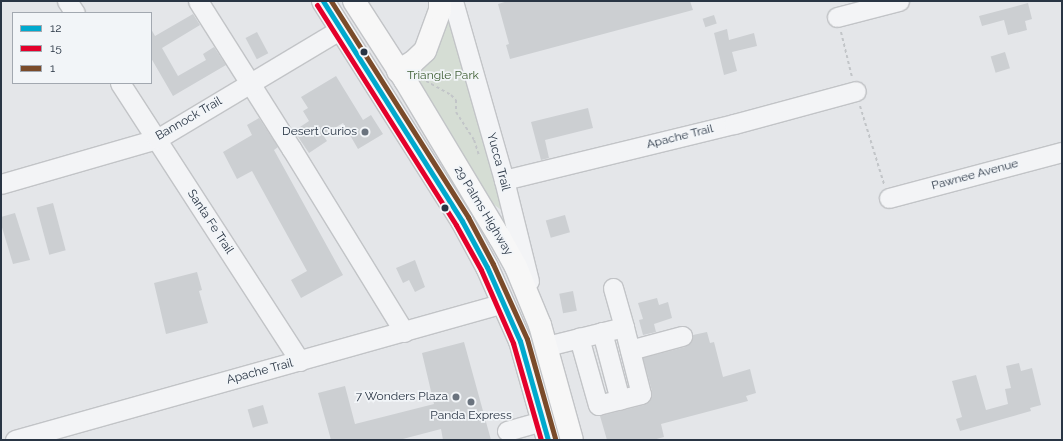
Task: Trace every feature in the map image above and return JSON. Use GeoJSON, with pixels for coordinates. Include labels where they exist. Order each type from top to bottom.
{"type":"FeatureCollection","features":[{"type":"Feature","properties":{"kind":"main road","name":"29 Palms Highway"},"geometry":{"type":"LineString","coordinates":[[323,1],[462,221],[504,303],[520,340],[546,431]]}},
{"type":"Feature","properties":{"kind":"main road","name":"29 Palms Highway"},"geometry":{"type":"LineString","coordinates":[[354,1],[406,66],[524,285],[547,346],[572,440]]}},
{"type":"Feature","properties":{"kind":"main road"},"geometry":{"type":"LineString","coordinates":[[406,66],[425,50],[440,10],[440,1]]}},
{"type":"Feature","properties":{"kind":"street"},"geometry":{"type":"LineString","coordinates":[[67,1],[74,12]]}},
{"type":"Feature","properties":{"kind":"street"},"geometry":{"type":"LineString","coordinates":[[198,1],[249,84],[291,148],[404,332]]}},
{"type":"Feature","properties":{"kind":"street","name":"Yucca Trail"},"geometry":{"type":"LineString","coordinates":[[453,1],[504,180],[540,325]]}},
{"type":"Feature","properties":{"kind":"street"},"geometry":{"type":"LineString","coordinates":[[837,17],[898,1]]}},
{"type":"Feature","properties":{"kind":"street","name":"Bannock Trail"},"geometry":{"type":"LineString","coordinates":[[1,184],[157,139],[341,29]]}},
{"type":"Feature","properties":{"kind":"street","name":"Santa Fe Trail"},"geometry":{"type":"LineString","coordinates":[[121,84],[300,361]]}},
{"type":"Feature","properties":{"kind":"street","name":"Apache Trail"},"geometry":{"type":"LineString","coordinates":[[504,180],[734,124],[856,91]]}},
{"type":"Feature","properties":{"kind":"street","name":"Pawnee Avenue"},"geometry":{"type":"LineString","coordinates":[[889,198],[1062,152]]}},
{"type":"Feature","properties":{"kind":"street"},"geometry":{"type":"LineString","coordinates":[[579,338],[598,405],[641,394],[613,288]]}},
{"type":"Feature","properties":{"kind":"street","name":"Apache Trail"},"geometry":{"type":"LineString","coordinates":[[15,440],[504,303]]}},
{"type":"Feature","properties":{"kind":"street"},"geometry":{"type":"LineString","coordinates":[[547,346],[624,327]]}},
{"type":"Feature","properties":{"kind":"street"},"geometry":{"type":"LineString","coordinates":[[602,332],[620,400]]}},
{"type":"Feature","properties":{"kind":"street"},"geometry":{"type":"LineString","coordinates":[[630,350],[682,336]]}},
{"type":"Feature","properties":{"kind":"street"},"geometry":{"type":"LineString","coordinates":[[507,431],[546,431]]}},
{"type":"Feature","properties":{"kind":"path"},"geometry":{"type":"LineString","coordinates":[[406,66],[425,80],[451,94],[456,100],[456,112],[474,140],[481,160]]}},
{"type":"Feature","properties":{"kind":"green space","name":"Triangle Park"},"geometry":{"type":"Polygon","coordinates":[[[450,22],[501,202],[500,209],[492,203],[411,70],[444,25],[450,22]]]}},
{"type":"Feature","properties":{"kind":"building"},"geometry":{"type":"Polygon","coordinates":[[[508,1],[690,1],[693,10],[510,59],[506,45],[509,44],[498,4],[508,1]]]}},
{"type":"Feature","properties":{"kind":"building"},"geometry":{"type":"Polygon","coordinates":[[[1028,3],[1032,19],[1025,21],[1027,30],[1008,35],[1004,20],[982,26],[979,16],[1028,3]]]}},
{"type":"Feature","properties":{"kind":"building"},"geometry":{"type":"Polygon","coordinates":[[[193,14],[200,25],[162,48],[178,76],[206,60],[203,54],[214,47],[226,65],[173,96],[152,60],[152,31],[155,36],[193,14]]]}},
{"type":"Feature","properties":{"kind":"building"},"geometry":{"type":"Polygon","coordinates":[[[714,15],[717,24],[705,27],[703,19],[714,15]]]}},
{"type":"Feature","properties":{"kind":"building"},"geometry":{"type":"Polygon","coordinates":[[[727,29],[729,40],[754,33],[757,46],[732,52],[737,71],[724,75],[714,33],[727,29]]]}},
{"type":"Feature","properties":{"kind":"building"},"geometry":{"type":"Polygon","coordinates":[[[257,32],[268,53],[257,59],[246,38],[257,32]]]}},
{"type":"Feature","properties":{"kind":"building"},"geometry":{"type":"Polygon","coordinates":[[[1005,52],[1010,68],[996,73],[991,56],[1005,52]]]}},
{"type":"Feature","properties":{"kind":"building"},"geometry":{"type":"Polygon","coordinates":[[[336,76],[363,120],[371,115],[383,134],[358,149],[343,123],[323,135],[327,141],[309,153],[294,131],[309,121],[303,111],[308,108],[301,97],[336,76]]]}},
{"type":"Feature","properties":{"kind":"building"},"geometry":{"type":"Polygon","coordinates":[[[588,108],[593,128],[545,140],[549,158],[541,160],[531,122],[588,108]]]}},
{"type":"Feature","properties":{"kind":"building"},"geometry":{"type":"Polygon","coordinates":[[[259,118],[278,147],[274,150],[343,275],[301,298],[291,280],[307,271],[252,171],[237,179],[223,152],[252,135],[247,125],[259,118]]]}},
{"type":"Feature","properties":{"kind":"building"},"geometry":{"type":"Polygon","coordinates":[[[53,203],[66,250],[49,255],[37,207],[53,203]]]}},
{"type":"Feature","properties":{"kind":"building"},"geometry":{"type":"Polygon","coordinates":[[[15,213],[30,260],[13,264],[1,224],[1,217],[15,213]]]}},
{"type":"Feature","properties":{"kind":"building"},"geometry":{"type":"Polygon","coordinates":[[[565,215],[570,232],[551,238],[546,221],[565,215]]]}},
{"type":"Feature","properties":{"kind":"building"},"geometry":{"type":"Polygon","coordinates":[[[415,260],[425,287],[415,292],[409,280],[403,283],[396,268],[415,260]]]}},
{"type":"Feature","properties":{"kind":"building"},"geometry":{"type":"Polygon","coordinates":[[[197,272],[202,290],[199,291],[208,323],[166,334],[154,283],[197,272]]]}},
{"type":"Feature","properties":{"kind":"building"},"geometry":{"type":"Polygon","coordinates":[[[573,291],[577,311],[563,313],[559,294],[573,291]]]}},
{"type":"Feature","properties":{"kind":"building"},"geometry":{"type":"Polygon","coordinates":[[[657,298],[659,305],[668,302],[672,318],[654,324],[656,332],[643,335],[639,320],[643,319],[638,303],[657,298]]]}},
{"type":"Feature","properties":{"kind":"building"},"geometry":{"type":"Polygon","coordinates":[[[707,332],[710,343],[714,342],[723,377],[750,369],[756,393],[746,396],[748,401],[661,424],[664,437],[653,440],[607,440],[600,416],[644,405],[651,397],[652,391],[643,358],[685,347],[690,343],[693,335],[707,332]]]}},
{"type":"Feature","properties":{"kind":"building"},"geometry":{"type":"Polygon","coordinates":[[[464,342],[491,440],[443,440],[441,429],[399,440],[331,440],[318,393],[345,386],[355,424],[434,404],[422,353],[464,342]]]}},
{"type":"Feature","properties":{"kind":"building"},"geometry":{"type":"Polygon","coordinates":[[[1019,363],[1021,371],[1032,368],[1041,405],[1030,408],[1031,411],[960,431],[956,419],[962,417],[952,381],[976,375],[986,410],[1008,404],[1005,389],[1011,388],[1006,366],[1019,363]]]}},
{"type":"Feature","properties":{"kind":"building"},"geometry":{"type":"Polygon","coordinates":[[[263,405],[268,423],[253,428],[248,409],[263,405]]]}},
{"type":"Feature","properties":{"kind":"transit line","name":"12"},"geometry":{"type":"LineString","coordinates":[[323,1],[462,221],[487,267],[520,341],[548,440]]}},
{"type":"Feature","properties":{"kind":"transit line","name":"1"},"geometry":{"type":"LineString","coordinates":[[331,1],[468,217],[493,264],[527,339],[555,438]]}},
{"type":"Feature","properties":{"kind":"transit line","name":"15"},"geometry":{"type":"LineString","coordinates":[[317,5],[456,225],[481,270],[513,343],[541,440]]}},
{"type":"Feature","properties":{"kind":"place","name":"Desert Curios"},"geometry":{"type":"Point","coordinates":[365,132]}},
{"type":"Feature","properties":{"kind":"place","name":"7 Wonders Plaza"},"geometry":{"type":"Point","coordinates":[456,397]}},
{"type":"Feature","properties":{"kind":"place","name":"Panda Express"},"geometry":{"type":"Point","coordinates":[471,402]}}]}
